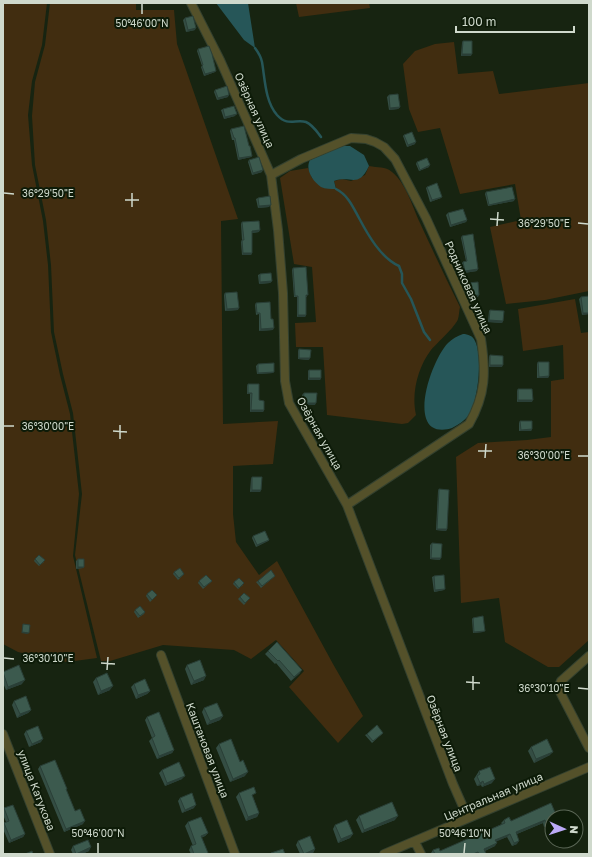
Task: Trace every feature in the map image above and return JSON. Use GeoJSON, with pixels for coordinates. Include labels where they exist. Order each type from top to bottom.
{"type":"FeatureCollection","features":[{"type":"Feature","properties":{"kind":"street","name":"Озёрная улица"},"geometry":{"type":"LineString","coordinates":[[191,3],[220,60],[271,175],[284,293],[285,381],[289,403],[347,505],[453,784],[468,818]]}},
{"type":"Feature","properties":{"kind":"street","name":"Родниковая улица"},"geometry":{"type":"LineString","coordinates":[[271,175],[301,159],[352,138],[366,139],[384,147],[395,158],[426,218],[481,339],[484,360],[482,395],[469,424],[347,505]]}},
{"type":"Feature","properties":{"kind":"street","name":"Каштановая улица"},"geometry":{"type":"LineString","coordinates":[[161,654],[236,854]]}},
{"type":"Feature","properties":{"kind":"street"},"geometry":{"type":"LineString","coordinates":[[589,656],[561,681],[558,688],[589,748]]}},
{"type":"Feature","properties":{"kind":"street","name":"улица Катукова"},"geometry":{"type":"LineString","coordinates":[[3,734],[50,854]]}},
{"type":"Feature","properties":{"kind":"street","name":"Центральная улица"},"geometry":{"type":"LineString","coordinates":[[384,854],[589,767]]}},
{"type":"Feature","properties":{"kind":"street"},"geometry":{"type":"LineString","coordinates":[[415,842],[420,854]]}},
{"type":"Feature","properties":{"kind":"shaded area"},"geometry":{"type":"Polygon","coordinates":[[[3,3],[47,3],[42,45],[32,81],[28,115],[32,165],[43,221],[48,265],[51,332],[70,414],[79,494],[73,556],[97,658],[67,662],[18,652],[3,644],[3,3]]]}},
{"type":"Feature","properties":{"kind":"shaded area"},"geometry":{"type":"Polygon","coordinates":[[[50,3],[136,3],[136,10],[174,10],[177,44],[238,219],[221,221],[223,424],[278,421],[273,464],[233,466],[233,514],[236,542],[259,575],[277,561],[363,716],[338,743],[289,687],[304,671],[276,640],[251,659],[234,650],[163,645],[110,661],[101,661],[75,555],[82,494],[73,413],[54,332],[51,265],[46,220],[35,165],[32,116],[35,82],[45,45],[50,3]]]}},
{"type":"Feature","properties":{"kind":"shaded area"},"geometry":{"type":"Polygon","coordinates":[[[296,3],[369,3],[370,8],[299,17],[296,3]]]}},
{"type":"Feature","properties":{"kind":"shaded area"},"geometry":{"type":"Polygon","coordinates":[[[454,42],[458,74],[493,71],[499,94],[589,83],[589,291],[545,300],[506,304],[490,227],[521,220],[515,184],[460,194],[440,128],[418,132],[409,109],[403,64],[415,51],[435,44],[454,42]]]}},
{"type":"Feature","properties":{"kind":"shaded area"},"geometry":{"type":"Polygon","coordinates":[[[369,166],[389,170],[401,182],[409,196],[420,223],[460,307],[457,322],[431,350],[422,364],[415,389],[414,398],[416,415],[408,423],[402,424],[327,415],[323,347],[296,347],[295,323],[316,322],[312,267],[294,264],[280,178],[290,171],[308,168],[312,178],[336,188],[334,181],[342,179],[351,181],[365,175],[369,166]]]}},
{"type":"Feature","properties":{"kind":"shaded area"},"geometry":{"type":"Polygon","coordinates":[[[575,299],[581,333],[589,332],[589,640],[559,667],[548,667],[505,642],[499,598],[461,603],[456,457],[478,443],[551,437],[551,381],[564,379],[563,345],[523,351],[518,309],[575,299]]]}},
{"type":"Feature","properties":{"kind":"water"},"geometry":{"type":"Polygon","coordinates":[[[216,3],[248,3],[255,48],[244,40],[216,3]]]}},
{"type":"Feature","properties":{"kind":"water"},"geometry":{"type":"Polygon","coordinates":[[[342,146],[350,146],[364,155],[369,166],[365,173],[358,179],[334,181],[336,189],[326,189],[321,187],[310,175],[308,167],[310,160],[342,146]]]}},
{"type":"Feature","properties":{"kind":"water"},"geometry":{"type":"Polygon","coordinates":[[[463,334],[473,338],[479,357],[475,400],[469,415],[461,423],[450,429],[437,429],[432,427],[427,420],[425,398],[428,385],[437,360],[443,350],[451,340],[463,334]]]}},
{"type":"Feature","properties":{"kind":"building"},"geometry":{"type":"Polygon","coordinates":[[[193,16],[196,28],[188,30],[185,18],[193,16]]]}},
{"type":"Feature","properties":{"kind":"building"},"geometry":{"type":"Polygon","coordinates":[[[463,41],[472,41],[472,54],[462,54],[463,41]]]}},
{"type":"Feature","properties":{"kind":"building"},"geometry":{"type":"Polygon","coordinates":[[[209,46],[216,71],[205,74],[198,49],[209,46]]]}},
{"type":"Feature","properties":{"kind":"building"},"geometry":{"type":"Polygon","coordinates":[[[227,86],[229,95],[218,98],[215,90],[227,86]]]}},
{"type":"Feature","properties":{"kind":"building"},"geometry":{"type":"Polygon","coordinates":[[[398,94],[400,107],[390,108],[389,95],[398,94]]]}},
{"type":"Feature","properties":{"kind":"building"},"geometry":{"type":"Polygon","coordinates":[[[234,106],[237,114],[225,117],[223,109],[234,106]]]}},
{"type":"Feature","properties":{"kind":"building"},"geometry":{"type":"Polygon","coordinates":[[[244,126],[252,156],[239,158],[235,138],[231,129],[244,126]]]}},
{"type":"Feature","properties":{"kind":"building"},"geometry":{"type":"Polygon","coordinates":[[[412,132],[416,142],[408,145],[404,135],[412,132]]]}},
{"type":"Feature","properties":{"kind":"building"},"geometry":{"type":"Polygon","coordinates":[[[259,157],[263,170],[253,173],[249,160],[259,157]]]}},
{"type":"Feature","properties":{"kind":"building"},"geometry":{"type":"Polygon","coordinates":[[[427,158],[430,165],[420,170],[417,162],[427,158]]]}},
{"type":"Feature","properties":{"kind":"building"},"geometry":{"type":"Polygon","coordinates":[[[437,183],[442,197],[432,200],[427,187],[437,183]]]}},
{"type":"Feature","properties":{"kind":"building"},"geometry":{"type":"Polygon","coordinates":[[[512,187],[515,199],[489,205],[486,192],[512,187]]]}},
{"type":"Feature","properties":{"kind":"building"},"geometry":{"type":"Polygon","coordinates":[[[270,196],[271,205],[259,206],[258,198],[270,196]]]}},
{"type":"Feature","properties":{"kind":"building"},"geometry":{"type":"Polygon","coordinates":[[[463,209],[467,220],[451,225],[448,213],[463,209]]]}},
{"type":"Feature","properties":{"kind":"building"},"geometry":{"type":"Polygon","coordinates":[[[259,221],[260,230],[252,231],[252,253],[243,253],[242,240],[244,240],[242,222],[259,221]]]}},
{"type":"Feature","properties":{"kind":"building"},"geometry":{"type":"Polygon","coordinates":[[[473,234],[478,269],[465,271],[463,262],[467,261],[462,236],[473,234]]]}},
{"type":"Feature","properties":{"kind":"building"},"geometry":{"type":"Polygon","coordinates":[[[306,267],[308,295],[306,295],[306,315],[298,315],[298,296],[295,296],[293,268],[306,267]]]}},
{"type":"Feature","properties":{"kind":"building"},"geometry":{"type":"Polygon","coordinates":[[[271,273],[272,281],[260,282],[260,274],[271,273]]]}},
{"type":"Feature","properties":{"kind":"building"},"geometry":{"type":"Polygon","coordinates":[[[478,282],[479,295],[470,296],[468,283],[478,282]]]}},
{"type":"Feature","properties":{"kind":"building"},"geometry":{"type":"Polygon","coordinates":[[[237,292],[239,308],[227,309],[225,293],[237,292]]]}},
{"type":"Feature","properties":{"kind":"building"},"geometry":{"type":"Polygon","coordinates":[[[589,296],[589,313],[583,313],[581,297],[589,296]]]}},
{"type":"Feature","properties":{"kind":"building"},"geometry":{"type":"Polygon","coordinates":[[[270,302],[271,319],[273,319],[274,328],[261,329],[260,313],[257,313],[256,303],[270,302]]]}},
{"type":"Feature","properties":{"kind":"building"},"geometry":{"type":"Polygon","coordinates":[[[490,310],[504,311],[503,321],[489,320],[490,310]]]}},
{"type":"Feature","properties":{"kind":"building"},"geometry":{"type":"Polygon","coordinates":[[[299,349],[311,350],[310,358],[299,358],[299,349]]]}},
{"type":"Feature","properties":{"kind":"building"},"geometry":{"type":"Polygon","coordinates":[[[490,355],[503,356],[503,365],[490,365],[490,355]]]}},
{"type":"Feature","properties":{"kind":"building"},"geometry":{"type":"Polygon","coordinates":[[[538,362],[549,362],[549,376],[539,377],[538,362]]]}},
{"type":"Feature","properties":{"kind":"building"},"geometry":{"type":"Polygon","coordinates":[[[274,363],[274,372],[258,373],[258,364],[274,363]]]}},
{"type":"Feature","properties":{"kind":"building"},"geometry":{"type":"Polygon","coordinates":[[[309,370],[321,370],[321,378],[309,378],[309,370]]]}},
{"type":"Feature","properties":{"kind":"building"},"geometry":{"type":"Polygon","coordinates":[[[248,384],[259,384],[259,400],[264,401],[264,410],[251,410],[252,393],[248,393],[248,384]]]}},
{"type":"Feature","properties":{"kind":"building"},"geometry":{"type":"Polygon","coordinates":[[[518,389],[532,389],[533,400],[518,400],[518,389]]]}},
{"type":"Feature","properties":{"kind":"building"},"geometry":{"type":"Polygon","coordinates":[[[304,393],[317,393],[316,403],[303,403],[304,393]]]}},
{"type":"Feature","properties":{"kind":"building"},"geometry":{"type":"Polygon","coordinates":[[[520,421],[532,421],[532,429],[521,430],[520,421]]]}},
{"type":"Feature","properties":{"kind":"building"},"geometry":{"type":"Polygon","coordinates":[[[252,477],[262,477],[261,490],[252,490],[252,477]]]}},
{"type":"Feature","properties":{"kind":"building"},"geometry":{"type":"Polygon","coordinates":[[[439,489],[449,490],[447,529],[437,529],[439,489]]]}},
{"type":"Feature","properties":{"kind":"building"},"geometry":{"type":"Polygon","coordinates":[[[265,531],[269,540],[257,545],[253,536],[265,531]]]}},
{"type":"Feature","properties":{"kind":"building"},"geometry":{"type":"Polygon","coordinates":[[[432,543],[442,544],[441,558],[431,558],[432,543]]]}},
{"type":"Feature","properties":{"kind":"building"},"geometry":{"type":"Polygon","coordinates":[[[39,555],[45,560],[40,565],[35,559],[39,555]]]}},
{"type":"Feature","properties":{"kind":"building"},"geometry":{"type":"Polygon","coordinates":[[[78,559],[84,559],[84,567],[78,567],[78,559]]]}},
{"type":"Feature","properties":{"kind":"building"},"geometry":{"type":"Polygon","coordinates":[[[180,568],[184,574],[179,578],[174,572],[180,568]]]}},
{"type":"Feature","properties":{"kind":"building"},"geometry":{"type":"Polygon","coordinates":[[[271,570],[275,576],[262,586],[258,581],[271,570]]]}},
{"type":"Feature","properties":{"kind":"building"},"geometry":{"type":"Polygon","coordinates":[[[206,575],[212,581],[204,587],[199,581],[206,575]]]}},
{"type":"Feature","properties":{"kind":"building"},"geometry":{"type":"Polygon","coordinates":[[[444,575],[445,589],[435,590],[434,576],[444,575]]]}},
{"type":"Feature","properties":{"kind":"building"},"geometry":{"type":"Polygon","coordinates":[[[239,578],[244,583],[239,588],[234,582],[239,578]]]}},
{"type":"Feature","properties":{"kind":"building"},"geometry":{"type":"Polygon","coordinates":[[[152,590],[157,595],[152,600],[147,594],[152,590]]]}},
{"type":"Feature","properties":{"kind":"building"},"geometry":{"type":"Polygon","coordinates":[[[244,593],[250,598],[245,603],[240,597],[244,593]]]}},
{"type":"Feature","properties":{"kind":"building"},"geometry":{"type":"Polygon","coordinates":[[[140,606],[145,612],[140,616],[135,610],[140,606]]]}},
{"type":"Feature","properties":{"kind":"building"},"geometry":{"type":"Polygon","coordinates":[[[483,616],[485,631],[474,632],[473,618],[483,616]]]}},
{"type":"Feature","properties":{"kind":"building"},"geometry":{"type":"Polygon","coordinates":[[[23,624],[30,625],[29,633],[22,632],[23,624]]]}},
{"type":"Feature","properties":{"kind":"building"},"geometry":{"type":"Polygon","coordinates":[[[277,642],[302,670],[294,677],[279,660],[278,661],[268,651],[277,642]]]}},
{"type":"Feature","properties":{"kind":"building"},"geometry":{"type":"Polygon","coordinates":[[[200,660],[206,676],[194,681],[187,665],[200,660]]]}},
{"type":"Feature","properties":{"kind":"building"},"geometry":{"type":"Polygon","coordinates":[[[19,665],[25,680],[8,687],[3,672],[19,665]]]}},
{"type":"Feature","properties":{"kind":"building"},"geometry":{"type":"Polygon","coordinates":[[[107,673],[113,686],[101,691],[96,678],[107,673]]]}},
{"type":"Feature","properties":{"kind":"building"},"geometry":{"type":"Polygon","coordinates":[[[145,679],[150,691],[138,695],[134,684],[145,679]]]}},
{"type":"Feature","properties":{"kind":"building"},"geometry":{"type":"Polygon","coordinates":[[[26,696],[31,710],[20,714],[14,701],[26,696]]]}},
{"type":"Feature","properties":{"kind":"building"},"geometry":{"type":"Polygon","coordinates":[[[217,703],[223,716],[210,721],[204,708],[217,703]]]}},
{"type":"Feature","properties":{"kind":"building"},"geometry":{"type":"Polygon","coordinates":[[[159,712],[174,750],[159,756],[152,738],[155,736],[147,717],[159,712]]]}},
{"type":"Feature","properties":{"kind":"building"},"geometry":{"type":"Polygon","coordinates":[[[377,725],[383,733],[373,741],[367,734],[377,725]]]}},
{"type":"Feature","properties":{"kind":"building"},"geometry":{"type":"Polygon","coordinates":[[[38,726],[43,739],[32,744],[26,731],[38,726]]]}},
{"type":"Feature","properties":{"kind":"building"},"geometry":{"type":"Polygon","coordinates":[[[231,739],[240,762],[243,760],[248,772],[233,779],[219,744],[231,739]]]}},
{"type":"Feature","properties":{"kind":"building"},"geometry":{"type":"Polygon","coordinates":[[[547,739],[553,752],[536,759],[531,747],[547,739]]]}},
{"type":"Feature","properties":{"kind":"building"},"geometry":{"type":"Polygon","coordinates":[[[55,760],[75,811],[80,809],[85,821],[66,829],[40,766],[55,760]]]}},
{"type":"Feature","properties":{"kind":"building"},"geometry":{"type":"Polygon","coordinates":[[[179,762],[185,776],[167,783],[162,770],[179,762]]]}},
{"type":"Feature","properties":{"kind":"building"},"geometry":{"type":"Polygon","coordinates":[[[490,767],[495,779],[484,784],[483,781],[480,783],[477,776],[480,774],[479,771],[490,767]]]}},
{"type":"Feature","properties":{"kind":"building"},"geometry":{"type":"Polygon","coordinates":[[[254,787],[256,793],[252,795],[259,813],[248,817],[239,793],[254,787]]]}},
{"type":"Feature","properties":{"kind":"building"},"geometry":{"type":"Polygon","coordinates":[[[192,793],[196,805],[185,810],[180,798],[192,793]]]}},
{"type":"Feature","properties":{"kind":"building"},"geometry":{"type":"Polygon","coordinates":[[[392,802],[398,816],[364,830],[359,816],[392,802]]]}},
{"type":"Feature","properties":{"kind":"building"},"geometry":{"type":"Polygon","coordinates":[[[551,803],[554,809],[544,809],[544,820],[516,832],[519,841],[514,843],[510,834],[495,840],[497,843],[484,849],[486,854],[479,854],[478,852],[473,854],[435,854],[433,850],[439,848],[440,851],[472,837],[470,834],[476,831],[478,835],[505,823],[504,820],[509,817],[511,821],[551,803]]]}},
{"type":"Feature","properties":{"kind":"building"},"geometry":{"type":"Polygon","coordinates":[[[13,805],[25,834],[11,840],[4,823],[9,821],[4,808],[13,805]]]}},
{"type":"Feature","properties":{"kind":"building"},"geometry":{"type":"Polygon","coordinates":[[[201,817],[208,833],[201,836],[208,853],[194,854],[191,846],[196,844],[188,822],[201,817]]]}},
{"type":"Feature","properties":{"kind":"building"},"geometry":{"type":"Polygon","coordinates":[[[347,820],[353,834],[341,839],[335,825],[347,820]]]}},
{"type":"Feature","properties":{"kind":"building"},"geometry":{"type":"Polygon","coordinates":[[[310,836],[315,849],[304,854],[298,841],[310,836]]]}},
{"type":"Feature","properties":{"kind":"building"},"geometry":{"type":"Polygon","coordinates":[[[88,840],[91,847],[76,854],[73,846],[88,840]]]}},
{"type":"Feature","properties":{"kind":"building"},"geometry":{"type":"Polygon","coordinates":[[[283,849],[285,854],[271,853],[283,849]]]}},
{"type":"Feature","properties":{"kind":"building"},"geometry":{"type":"Polygon","coordinates":[[[32,851],[33,854],[25,854],[32,851]]]}},
{"type":"Feature","properties":{"kind":"waterway"},"geometry":{"type":"LineString","coordinates":[[255,48],[262,60],[268,97],[277,115],[281,119],[288,122],[306,122],[313,127],[321,137]]}},
{"type":"Feature","properties":{"kind":"waterway"},"geometry":{"type":"LineString","coordinates":[[336,189],[350,202],[367,232],[381,252],[386,258],[399,266],[402,274],[402,283],[411,299],[424,332],[430,340]]}}]}
